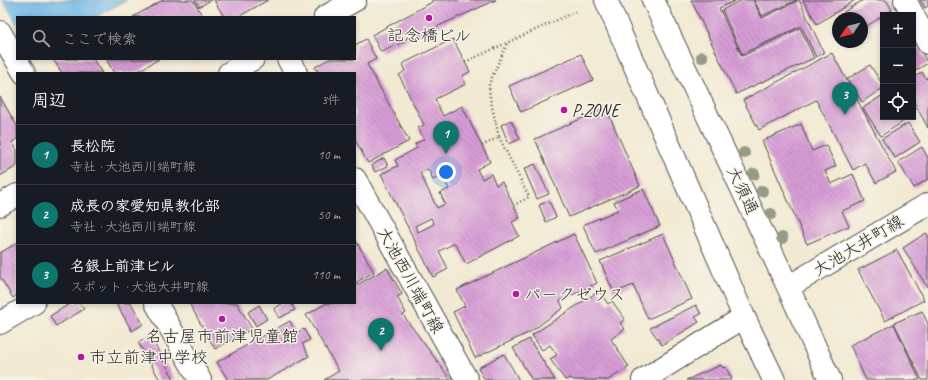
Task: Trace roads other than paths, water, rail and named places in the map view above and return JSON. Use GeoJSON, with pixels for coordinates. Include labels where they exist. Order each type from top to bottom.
{"type":"FeatureCollection","features":[{"type":"Feature","properties":{"kind":"street"},"geometry":{"type":"LineString","coordinates":[[327,16],[355,0]]}},
{"type":"Feature","properties":{"kind":"street"},"geometry":{"type":"LineString","coordinates":[[606,0],[744,316],[774,380]]}},
{"type":"Feature","properties":{"kind":"street","name":"大須通"},"geometry":{"type":"LineString","coordinates":[[653,0],[788,286],[830,380]]}},
{"type":"Feature","properties":{"kind":"street"},"geometry":{"type":"LineString","coordinates":[[905,0],[928,43]]}},
{"type":"Feature","properties":{"kind":"street"},"geometry":{"type":"LineString","coordinates":[[0,32],[16,59]]}},
{"type":"Feature","properties":{"kind":"street"},"geometry":{"type":"LineString","coordinates":[[16,60],[23,72]]}},
{"type":"Feature","properties":{"kind":"street"},"geometry":{"type":"LineString","coordinates":[[230,72],[251,60]]}},
{"type":"Feature","properties":{"kind":"street"},"geometry":{"type":"LineString","coordinates":[[289,60],[295,72]]}},
{"type":"Feature","properties":{"kind":"street","name":"大池西川端町線"},"geometry":{"type":"LineString","coordinates":[[356,181],[467,380]]}},
{"type":"Feature","properties":{"kind":"street"},"geometry":{"type":"LineString","coordinates":[[0,205],[16,196]]}},
{"type":"Feature","properties":{"kind":"street","name":"大池大井町線"},"geometry":{"type":"LineString","coordinates":[[788,286],[928,204]]}},
{"type":"Feature","properties":{"kind":"street"},"geometry":{"type":"LineString","coordinates":[[0,323],[32,304]]}},
{"type":"Feature","properties":{"kind":"street"},"geometry":{"type":"LineString","coordinates":[[157,304],[200,380]]}},
{"type":"Feature","properties":{"kind":"street"},"geometry":{"type":"LineString","coordinates":[[643,380],[744,316]]}},
{"type":"Feature","properties":{"kind":"water"},"geometry":{"type":"Polygon","coordinates":[[[0,0],[127,0],[97,16],[16,16],[16,56],[0,0]]]}},
{"type":"Feature","properties":{"kind":"place","name":"記念橋ビル"},"geometry":{"type":"Point","coordinates":[429,18]}},
{"type":"Feature","properties":{"kind":"place","name":"P.ZONE"},"geometry":{"type":"Point","coordinates":[564,110]}},
{"type":"Feature","properties":{"kind":"place","name":"名銀上前津ビル"},"geometry":{"type":"Point","coordinates":[845,115]}},
{"type":"Feature","properties":{"kind":"place","name":"長松院"},"geometry":{"type":"Point","coordinates":[446,154]}},
{"type":"Feature","properties":{"kind":"place","name":"パークゼウス"},"geometry":{"type":"Point","coordinates":[516,294]}},
{"type":"Feature","properties":{"kind":"place","name":"名古屋市前津児童館"},"geometry":{"type":"Point","coordinates":[222,319]}},
{"type":"Feature","properties":{"kind":"place","name":"成長の家愛知県教化部"},"geometry":{"type":"Point","coordinates":[381,351]}},
{"type":"Feature","properties":{"kind":"place","name":"市立前津中学校"},"geometry":{"type":"Point","coordinates":[81,357]}}]}
